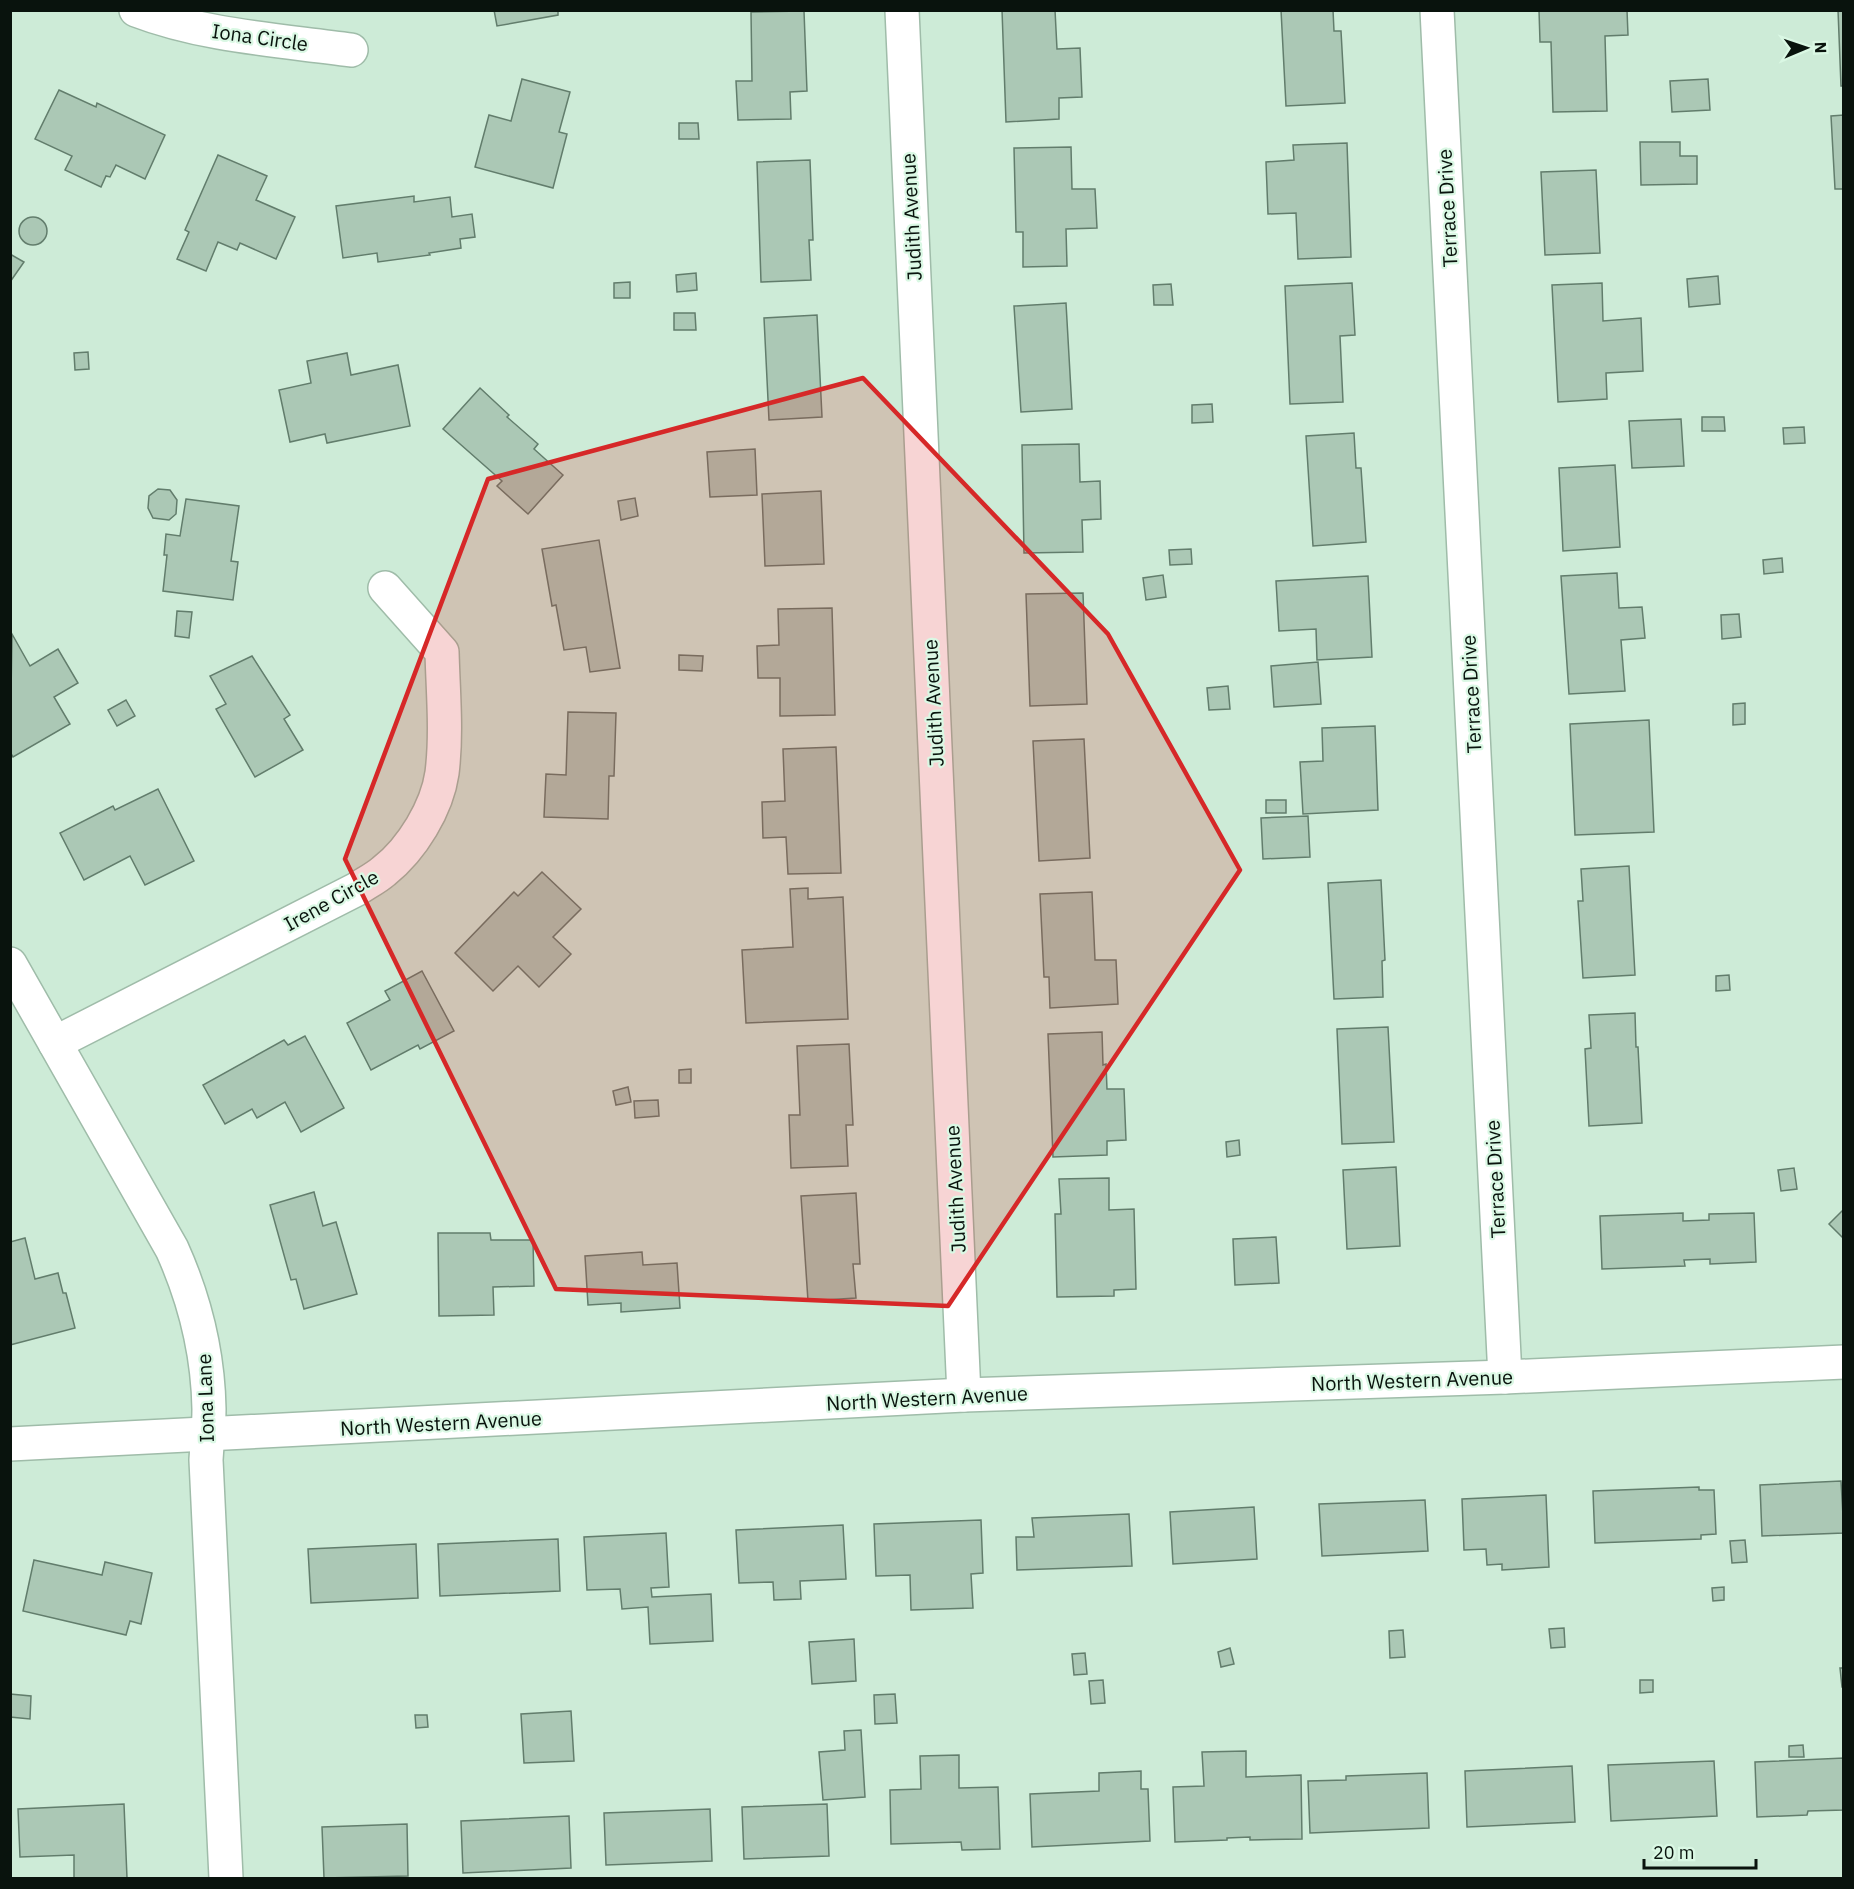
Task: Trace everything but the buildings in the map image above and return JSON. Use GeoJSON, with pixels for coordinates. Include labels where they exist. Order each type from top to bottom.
{"type":"FeatureCollection","features":[{"type":"Feature","properties":{"kind":"street","name":"Iona Circle"},"geometry":{"type":"LineString","coordinates":[[136,10],[163,21],[219,32],[351,50]]}},
{"type":"Feature","properties":{"kind":"street","name":"Judith Avenue"},"geometry":{"type":"LineString","coordinates":[[902,10],[964,1395]]}},
{"type":"Feature","properties":{"kind":"street","name":"Terrace Drive"},"geometry":{"type":"LineString","coordinates":[[1437,10],[1505,1377]]}},
{"type":"Feature","properties":{"kind":"street","name":"Irene Circle"},"geometry":{"type":"LineString","coordinates":[[55,1043],[357,889],[385,870],[412,843],[430,812],[442,774],[444,740],[442,652],[385,588]]}},
{"type":"Feature","properties":{"kind":"street","name":"Iona Lane"},"geometry":{"type":"LineString","coordinates":[[10,964],[172,1249],[183,1274],[199,1325],[205,1351],[209,1412],[206,1460],[226,1878]]}},
{"type":"Feature","properties":{"kind":"street","name":"North Western Avenue"},"geometry":{"type":"LineString","coordinates":[[10,1444],[964,1395],[1505,1377],[1844,1362]]}},
{"type":"Feature","properties":{"kind":"highlighted area"},"geometry":{"type":"Polygon","coordinates":[[[863,378],[1108,634],[1240,870],[948,1306],[556,1289],[345,859],[488,479],[863,378]]]}}]}
